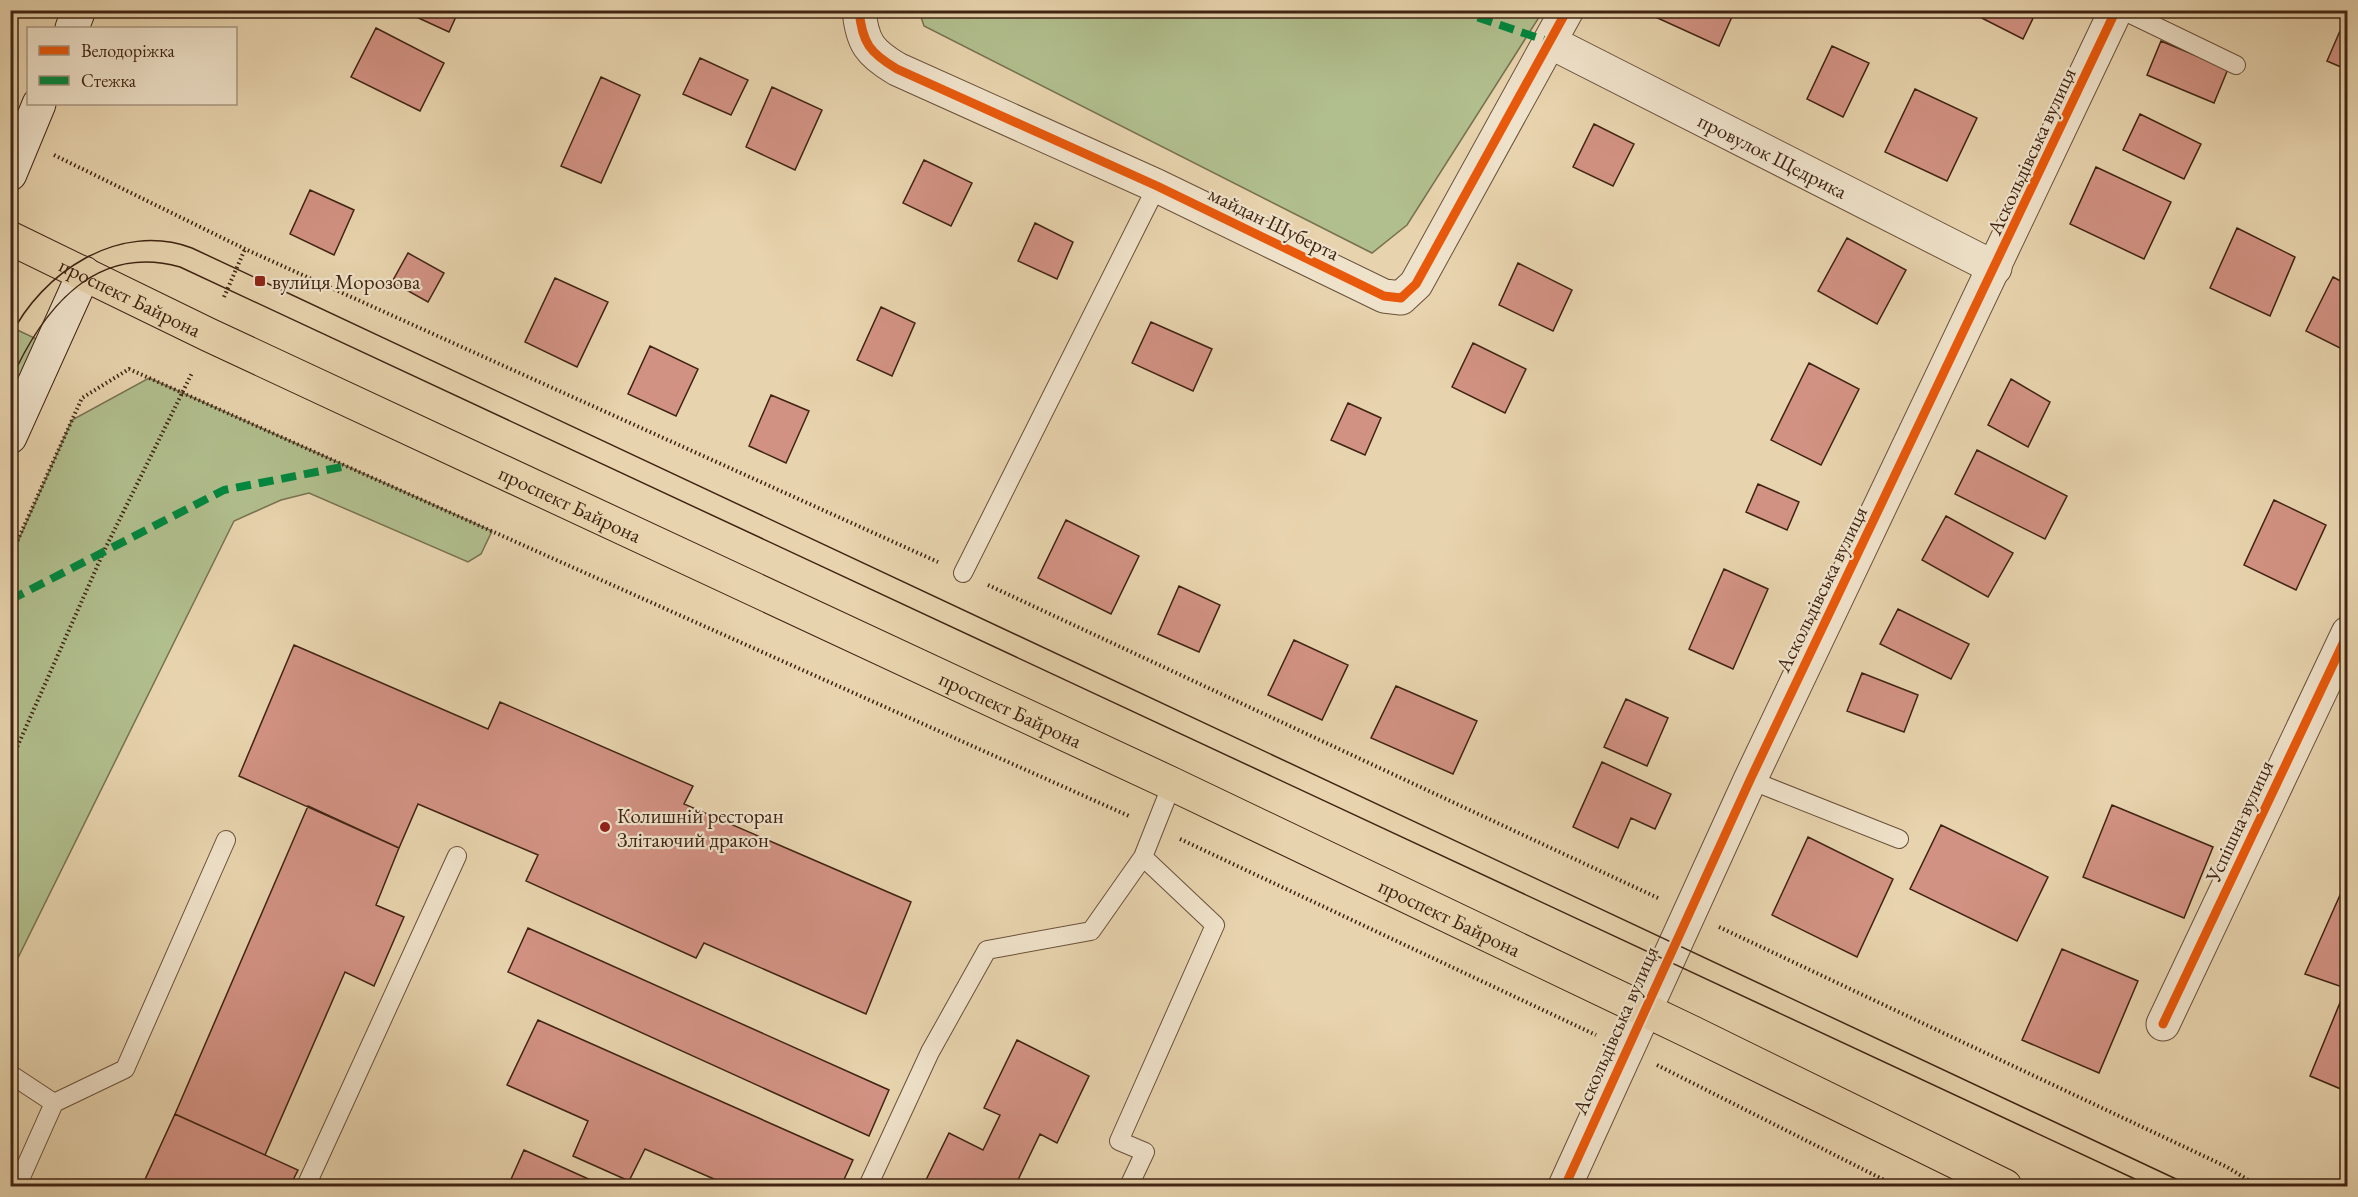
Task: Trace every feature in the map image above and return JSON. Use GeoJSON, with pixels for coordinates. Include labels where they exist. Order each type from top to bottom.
{"type":"FeatureCollection","features":[{"type":"Feature","properties":{"kind":"main road","name":"проспект Байрона"},"geometry":{"type":"LineString","coordinates":[[10,238],[218,339],[1172,784],[2005,1186]]}},
{"type":"Feature","properties":{"kind":"street"},"geometry":{"type":"LineString","coordinates":[[72,27],[80,10]]}},
{"type":"Feature","properties":{"kind":"street","name":"майдан Шуберта"},"geometry":{"type":"LineString","coordinates":[[859,10],[861,33],[876,56],[897,69],[1157,186],[1384,296],[1401,298],[1416,284],[1567,10]]}},
{"type":"Feature","properties":{"kind":"street","name":"Аскольдівська вулиця"},"geometry":{"type":"LineString","coordinates":[[1565,1186],[1688,912],[2116,10]]}},
{"type":"Feature","properties":{"kind":"street","name":"провулок Щедрика"},"geometry":{"type":"LineString","coordinates":[[1550,42],[1995,268]]}},
{"type":"Feature","properties":{"kind":"street"},"geometry":{"type":"LineString","coordinates":[[10,174],[39,105]]}},
{"type":"Feature","properties":{"kind":"street"},"geometry":{"type":"LineString","coordinates":[[10,437],[84,273]]}},
{"type":"Feature","properties":{"kind":"street","name":"Успішна вулиця"},"geometry":{"type":"LineString","coordinates":[[2163,1024],[2348,633]]}},
{"type":"Feature","properties":{"kind":"lane"},"geometry":{"type":"LineString","coordinates":[[2121,10],[2236,65]]}},
{"type":"Feature","properties":{"kind":"lane"},"geometry":{"type":"LineString","coordinates":[[963,573],[1157,186]]}},
{"type":"Feature","properties":{"kind":"lane"},"geometry":{"type":"LineString","coordinates":[[1750,780],[1899,838]]}},
{"type":"Feature","properties":{"kind":"lane"},"geometry":{"type":"LineString","coordinates":[[868,1186],[930,1052],[987,950],[1091,931],[1143,857],[1172,784]]}},
{"type":"Feature","properties":{"kind":"lane"},"geometry":{"type":"LineString","coordinates":[[17,1186],[54,1103],[125,1069],[226,840]]}},
{"type":"Feature","properties":{"kind":"lane"},"geometry":{"type":"LineString","coordinates":[[306,1186],[457,856]]}},
{"type":"Feature","properties":{"kind":"lane"},"geometry":{"type":"LineString","coordinates":[[1129,1186],[1145,1152],[1119,1141],[1215,925],[1143,857]]}},
{"type":"Feature","properties":{"kind":"lane"},"geometry":{"type":"LineString","coordinates":[[10,1074],[54,1103]]}},
{"type":"Feature","properties":{"kind":"path"},"geometry":{"type":"LineString","coordinates":[[48,152],[245,249],[963,573],[1688,912],[2227,1167],[2258,1186]]}},
{"type":"Feature","properties":{"kind":"path"},"geometry":{"type":"LineString","coordinates":[[224,297],[245,249]]}},
{"type":"Feature","properties":{"kind":"path"},"geometry":{"type":"LineString","coordinates":[[10,557],[82,398],[129,369],[1154,827],[1627,1049],[1896,1186]]}},
{"type":"Feature","properties":{"kind":"path"},"geometry":{"type":"LineString","coordinates":[[10,763],[104,551],[184,394],[192,373]]}},
{"type":"Feature","properties":{"kind":"green space"},"geometry":{"type":"Polygon","coordinates":[[[919,10],[1543,11],[1407,225],[1372,253],[924,26],[919,10]]]}},
{"type":"Feature","properties":{"kind":"green space"},"geometry":{"type":"Polygon","coordinates":[[[11,327],[41,341],[11,409],[11,327]]]}},
{"type":"Feature","properties":{"kind":"green space"},"geometry":{"type":"Polygon","coordinates":[[[149,378],[492,531],[481,554],[468,562],[309,493],[281,500],[234,521],[11,972],[11,557],[72,420],[149,378]]]}},
{"type":"Feature","properties":{"kind":"building"},"geometry":{"type":"Polygon","coordinates":[[[401,10],[459,10],[449,32],[401,10]]]}},
{"type":"Feature","properties":{"kind":"building"},"geometry":{"type":"Polygon","coordinates":[[[1640,10],[1735,10],[1719,46],[1640,10]]]}},
{"type":"Feature","properties":{"kind":"building"},"geometry":{"type":"Polygon","coordinates":[[[1966,10],[2037,10],[2023,39],[1966,10]]]}},
{"type":"Feature","properties":{"kind":"building"},"geometry":{"type":"Polygon","coordinates":[[[2346,17],[2348,18],[2348,70],[2327,61],[2346,17]]]}},
{"type":"Feature","properties":{"kind":"building"},"geometry":{"type":"Polygon","coordinates":[[[376,28],[444,63],[420,111],[351,77],[376,28]]]}},
{"type":"Feature","properties":{"kind":"building"},"geometry":{"type":"Polygon","coordinates":[[[2161,41],[2228,69],[2214,103],[2147,75],[2161,41]]]}},
{"type":"Feature","properties":{"kind":"building"},"geometry":{"type":"Polygon","coordinates":[[[1832,46],[1869,63],[1843,117],[1807,99],[1832,46]]]}},
{"type":"Feature","properties":{"kind":"building"},"geometry":{"type":"Polygon","coordinates":[[[700,58],[748,80],[731,115],[683,94],[700,58]]]}},
{"type":"Feature","properties":{"kind":"building"},"geometry":{"type":"Polygon","coordinates":[[[601,77],[640,95],[601,183],[561,166],[601,77]]]}},
{"type":"Feature","properties":{"kind":"building"},"geometry":{"type":"Polygon","coordinates":[[[772,87],[822,110],[795,170],[746,147],[772,87]]]}},
{"type":"Feature","properties":{"kind":"building"},"geometry":{"type":"Polygon","coordinates":[[[1915,89],[1977,118],[1947,181],[1885,152],[1915,89]]]}},
{"type":"Feature","properties":{"kind":"building"},"geometry":{"type":"Polygon","coordinates":[[[2140,114],[2201,144],[2184,179],[2123,150],[2140,114]]]}},
{"type":"Feature","properties":{"kind":"building"},"geometry":{"type":"Polygon","coordinates":[[[1594,124],[1634,144],[1613,186],[1573,167],[1594,124]]]}},
{"type":"Feature","properties":{"kind":"building"},"geometry":{"type":"Polygon","coordinates":[[[924,160],[972,183],[951,226],[903,203],[924,160]]]}},
{"type":"Feature","properties":{"kind":"building"},"geometry":{"type":"Polygon","coordinates":[[[2096,167],[2171,202],[2144,259],[2070,224],[2096,167]]]}},
{"type":"Feature","properties":{"kind":"building"},"geometry":{"type":"Polygon","coordinates":[[[310,190],[354,210],[334,255],[290,234],[310,190]]]}},
{"type":"Feature","properties":{"kind":"building"},"geometry":{"type":"Polygon","coordinates":[[[1035,223],[1073,242],[1057,279],[1018,261],[1035,223]]]}},
{"type":"Feature","properties":{"kind":"building"},"geometry":{"type":"Polygon","coordinates":[[[2237,228],[2295,257],[2270,316],[2210,288],[2237,228]]]}},
{"type":"Feature","properties":{"kind":"building"},"geometry":{"type":"Polygon","coordinates":[[[1847,238],[1906,270],[1877,324],[1818,291],[1847,238]]]}},
{"type":"Feature","properties":{"kind":"building"},"geometry":{"type":"Polygon","coordinates":[[[408,253],[444,273],[428,302],[392,282],[408,253]]]}},
{"type":"Feature","properties":{"kind":"building"},"geometry":{"type":"Polygon","coordinates":[[[1518,263],[1572,290],[1553,331],[1499,305],[1518,263]]]}},
{"type":"Feature","properties":{"kind":"building"},"geometry":{"type":"Polygon","coordinates":[[[2333,277],[2348,285],[2348,338],[2342,349],[2306,331],[2333,277]]]}},
{"type":"Feature","properties":{"kind":"building"},"geometry":{"type":"Polygon","coordinates":[[[555,278],[608,302],[577,367],[525,342],[555,278]]]}},
{"type":"Feature","properties":{"kind":"building"},"geometry":{"type":"Polygon","coordinates":[[[881,307],[915,323],[892,376],[857,360],[881,307]]]}},
{"type":"Feature","properties":{"kind":"building"},"geometry":{"type":"Polygon","coordinates":[[[1151,322],[1212,349],[1193,391],[1132,363],[1151,322]]]}},
{"type":"Feature","properties":{"kind":"building"},"geometry":{"type":"Polygon","coordinates":[[[1473,343],[1526,369],[1505,413],[1452,387],[1473,343]]]}},
{"type":"Feature","properties":{"kind":"building"},"geometry":{"type":"Polygon","coordinates":[[[650,346],[698,369],[676,416],[628,394],[650,346]]]}},
{"type":"Feature","properties":{"kind":"building"},"geometry":{"type":"Polygon","coordinates":[[[1809,363],[1859,389],[1821,465],[1771,440],[1809,363]]]}},
{"type":"Feature","properties":{"kind":"building"},"geometry":{"type":"Polygon","coordinates":[[[2011,379],[2050,402],[2028,447],[1988,425],[2011,379]]]}},
{"type":"Feature","properties":{"kind":"building"},"geometry":{"type":"Polygon","coordinates":[[[771,395],[809,411],[786,463],[749,446],[771,395]]]}},
{"type":"Feature","properties":{"kind":"building"},"geometry":{"type":"Polygon","coordinates":[[[1348,403],[1381,418],[1365,455],[1331,440],[1348,403]]]}},
{"type":"Feature","properties":{"kind":"building"},"geometry":{"type":"Polygon","coordinates":[[[1977,450],[2067,496],[2045,539],[1955,494],[1977,450]]]}},
{"type":"Feature","properties":{"kind":"building"},"geometry":{"type":"Polygon","coordinates":[[[1758,484],[1799,502],[1787,530],[1746,512],[1758,484]]]}},
{"type":"Feature","properties":{"kind":"building"},"geometry":{"type":"Polygon","coordinates":[[[2274,500],[2326,525],[2296,590],[2244,565],[2274,500]]]}},
{"type":"Feature","properties":{"kind":"building"},"geometry":{"type":"Polygon","coordinates":[[[1946,516],[2013,553],[1988,597],[1922,560],[1946,516]]]}},
{"type":"Feature","properties":{"kind":"building"},"geometry":{"type":"Polygon","coordinates":[[[1066,520],[1139,556],[1111,614],[1038,578],[1066,520]]]}},
{"type":"Feature","properties":{"kind":"building"},"geometry":{"type":"Polygon","coordinates":[[[1724,569],[1768,589],[1733,669],[1689,649],[1724,569]]]}},
{"type":"Feature","properties":{"kind":"building"},"geometry":{"type":"Polygon","coordinates":[[[1179,586],[1220,605],[1199,652],[1158,634],[1179,586]]]}},
{"type":"Feature","properties":{"kind":"building"},"geometry":{"type":"Polygon","coordinates":[[[1898,609],[1969,644],[1951,679],[1880,644],[1898,609]]]}},
{"type":"Feature","properties":{"kind":"building"},"geometry":{"type":"Polygon","coordinates":[[[1294,640],[1348,665],[1322,720],[1268,695],[1294,640]]]}},
{"type":"Feature","properties":{"kind":"building","name":"Колишній ресторан Злітаючий дракон"},"geometry":{"type":"Polygon","coordinates":[[[294,645],[488,729],[500,702],[693,786],[684,804],[911,902],[866,1014],[704,943],[696,958],[526,881],[538,855],[418,804],[399,848],[239,776],[294,645]]]}},
{"type":"Feature","properties":{"kind":"building"},"geometry":{"type":"Polygon","coordinates":[[[1862,673],[1918,695],[1904,732],[1847,711],[1862,673]]]}},
{"type":"Feature","properties":{"kind":"building"},"geometry":{"type":"Polygon","coordinates":[[[1396,686],[1477,721],[1453,774],[1371,738],[1396,686]]]}},
{"type":"Feature","properties":{"kind":"building"},"geometry":{"type":"Polygon","coordinates":[[[1626,699],[1668,718],[1647,766],[1604,747],[1626,699]]]}},
{"type":"Feature","properties":{"kind":"building"},"geometry":{"type":"Polygon","coordinates":[[[1602,762],[1671,794],[1655,829],[1631,818],[1618,848],[1573,827],[1602,762]]]}},
{"type":"Feature","properties":{"kind":"building"},"geometry":{"type":"Polygon","coordinates":[[[2112,805],[2213,847],[2184,918],[2083,877],[2112,805]]]}},
{"type":"Feature","properties":{"kind":"building"},"geometry":{"type":"Polygon","coordinates":[[[308,806],[399,848],[376,905],[404,917],[374,986],[345,972],[265,1155],[175,1114],[308,806]]]}},
{"type":"Feature","properties":{"kind":"building"},"geometry":{"type":"Polygon","coordinates":[[[1941,825],[2048,877],[2017,941],[1910,889],[1941,825]]]}},
{"type":"Feature","properties":{"kind":"building"},"geometry":{"type":"Polygon","coordinates":[[[1808,837],[1893,879],[1857,957],[1772,915],[1808,837]]]}},
{"type":"Feature","properties":{"kind":"building"},"geometry":{"type":"Polygon","coordinates":[[[2348,877],[2348,989],[2305,974],[2348,877]]]}},
{"type":"Feature","properties":{"kind":"building"},"geometry":{"type":"Polygon","coordinates":[[[528,928],[889,1090],[869,1136],[508,972],[528,928]]]}},
{"type":"Feature","properties":{"kind":"building"},"geometry":{"type":"Polygon","coordinates":[[[2062,949],[2138,981],[2099,1073],[2022,1040],[2062,949]]]}},
{"type":"Feature","properties":{"kind":"building"},"geometry":{"type":"Polygon","coordinates":[[[2344,993],[2348,994],[2348,1092],[2310,1076],[2344,993]]]}},
{"type":"Feature","properties":{"kind":"building"},"geometry":{"type":"Polygon","coordinates":[[[538,1020],[853,1160],[841,1186],[730,1186],[645,1149],[629,1181],[573,1156],[588,1121],[507,1085],[538,1020]]]}},
{"type":"Feature","properties":{"kind":"building"},"geometry":{"type":"Polygon","coordinates":[[[1017,1040],[1089,1076],[1057,1143],[1040,1134],[1015,1186],[923,1186],[949,1133],[983,1150],[1000,1115],[984,1108],[1017,1040]]]}},
{"type":"Feature","properties":{"kind":"building"},"geometry":{"type":"Polygon","coordinates":[[[175,1114],[298,1170],[290,1186],[142,1186],[175,1114]]]}},
{"type":"Feature","properties":{"kind":"building"},"geometry":{"type":"Polygon","coordinates":[[[524,1150],[604,1186],[508,1186],[524,1150]]]}},
{"type":"Feature","properties":{"kind":"tram line"},"geometry":{"type":"LineString","coordinates":[[10,337],[24,313],[42,292],[62,273],[86,258],[111,247],[137,241],[165,241],[192,248],[2191,1186]]}},
{"type":"Feature","properties":{"kind":"tram line"},"geometry":{"type":"LineString","coordinates":[[10,382],[37,331],[54,309],[74,289],[96,274],[121,265],[149,262],[180,267],[2150,1186]]}},
{"type":"Feature","properties":{"kind":"marked path"},"geometry":{"type":"LineString","coordinates":[[1456,10],[1550,42]]}},
{"type":"Feature","properties":{"kind":"marked path"},"geometry":{"type":"LineString","coordinates":[[10,600],[224,490],[347,466]]}},
{"type":"Feature","properties":{"kind":"cycle path"},"geometry":{"type":"LineString","coordinates":[[859,10],[862,31],[869,46],[880,58],[897,69],[1157,186],[1384,296],[1401,298],[1416,284],[1567,10]]}},
{"type":"Feature","properties":{"kind":"cycle path"},"geometry":{"type":"LineString","coordinates":[[1565,1186],[1750,780],[2116,10]]}},
{"type":"Feature","properties":{"kind":"cycle path"},"geometry":{"type":"LineString","coordinates":[[2163,1024],[2348,633]]}},
{"type":"Feature","properties":{"kind":"place","name":"вулиця Морозова"},"geometry":{"type":"Point","coordinates":[260,281]}},
{"type":"Feature","properties":{"kind":"place","name":"Колишній ресторан Злітаючий дракон"},"geometry":{"type":"Point","coordinates":[605,827]}}]}
